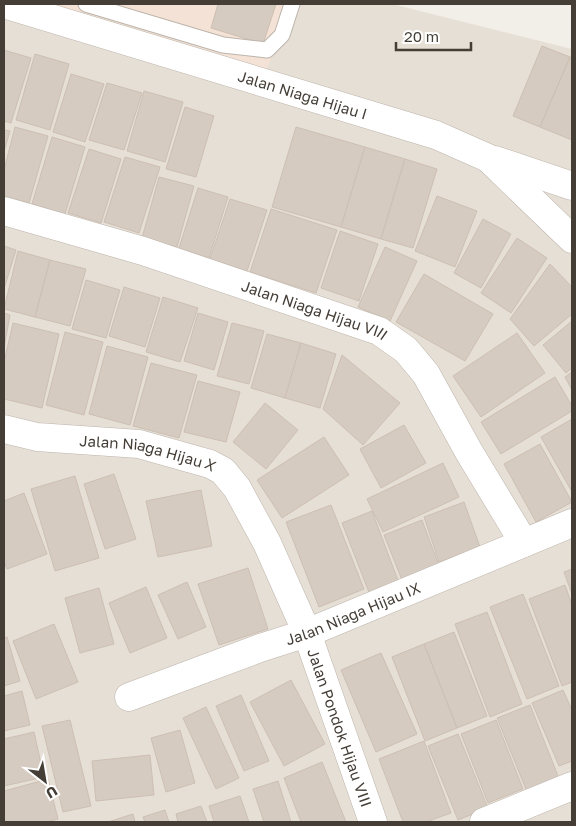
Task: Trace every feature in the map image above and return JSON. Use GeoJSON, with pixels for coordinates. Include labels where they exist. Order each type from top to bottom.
{"type":"FeatureCollection","features":[{"type":"Feature","properties":{"kind":"street","name":"Jalan Niaga Hijau I"},"geometry":{"type":"LineString","coordinates":[[4,4],[436,135],[488,158],[572,239]]}},
{"type":"Feature","properties":{"kind":"street"},"geometry":{"type":"LineString","coordinates":[[488,158],[572,186]]}},
{"type":"Feature","properties":{"kind":"street","name":"Jalan Niaga Hijau VIII"},"geometry":{"type":"LineString","coordinates":[[4,210],[144,251],[379,331],[406,350],[426,374],[469,452],[524,543]]}},
{"type":"Feature","properties":{"kind":"street","name":"Jalan Niaga Hijau X"},"geometry":{"type":"LineString","coordinates":[[4,429],[37,437],[139,444],[210,464],[223,471],[237,488],[267,543],[307,633]]}},
{"type":"Feature","properties":{"kind":"street","name":"Jalan Niaga Hijau X"},"geometry":{"type":"LineString","coordinates":[[4,449],[37,437]]}},
{"type":"Feature","properties":{"kind":"street","name":"Jalan Niaga Hijau IX"},"geometry":{"type":"LineString","coordinates":[[129,697],[260,648],[307,633],[572,523]]}},
{"type":"Feature","properties":{"kind":"street","name":"Jalan Pondok Hijau VIII"},"geometry":{"type":"LineString","coordinates":[[307,633],[373,822]]}},
{"type":"Feature","properties":{"kind":"street"},"geometry":{"type":"LineString","coordinates":[[484,822],[572,786]]}},
{"type":"Feature","properties":{"kind":"lane"},"geometry":{"type":"LineString","coordinates":[[86,4],[223,45],[268,50],[282,35],[292,4]]}},
{"type":"Feature","properties":{"kind":"shaded area"},"geometry":{"type":"Polygon","coordinates":[[[4,4],[272,57],[292,4],[392,4],[572,49],[572,822],[4,822],[4,4]]]}},
{"type":"Feature","properties":{"kind":"shaded area"},"geometry":{"type":"Polygon","coordinates":[[[7,4],[292,4],[262,82],[7,4]]]}},
{"type":"Feature","properties":{"kind":"building"},"geometry":{"type":"Polygon","coordinates":[[[218,4],[276,4],[263,44],[211,28],[218,4]]]}},
{"type":"Feature","properties":{"kind":"building"},"geometry":{"type":"Polygon","coordinates":[[[542,46],[570,57],[540,127],[513,116],[542,46]]]}},
{"type":"Feature","properties":{"kind":"building"},"geometry":{"type":"Polygon","coordinates":[[[4,50],[31,58],[11,123],[4,121],[4,50]]]}},
{"type":"Feature","properties":{"kind":"building"},"geometry":{"type":"Polygon","coordinates":[[[35,54],[69,64],[50,130],[16,120],[35,54]]]}},
{"type":"Feature","properties":{"kind":"building"},"geometry":{"type":"Polygon","coordinates":[[[570,57],[572,58],[572,140],[540,127],[570,57]]]}},
{"type":"Feature","properties":{"kind":"building"},"geometry":{"type":"Polygon","coordinates":[[[71,74],[104,84],[85,142],[53,132],[71,74]]]}},
{"type":"Feature","properties":{"kind":"building"},"geometry":{"type":"Polygon","coordinates":[[[107,83],[142,93],[124,150],[89,140],[107,83]]]}},
{"type":"Feature","properties":{"kind":"building"},"geometry":{"type":"Polygon","coordinates":[[[144,91],[183,102],[165,162],[127,151],[144,91]]]}},
{"type":"Feature","properties":{"kind":"building"},"geometry":{"type":"Polygon","coordinates":[[[185,107],[214,116],[196,177],[166,169],[185,107]]]}},
{"type":"Feature","properties":{"kind":"building"},"geometry":{"type":"Polygon","coordinates":[[[15,127],[48,136],[29,203],[4,196],[4,170],[15,127]]]}},
{"type":"Feature","properties":{"kind":"building"},"geometry":{"type":"Polygon","coordinates":[[[296,127],[365,147],[341,227],[272,207],[296,127]]]}},
{"type":"Feature","properties":{"kind":"building"},"geometry":{"type":"Polygon","coordinates":[[[4,130],[10,131],[4,152],[4,130]]]}},
{"type":"Feature","properties":{"kind":"building"},"geometry":{"type":"Polygon","coordinates":[[[52,137],[85,147],[65,214],[32,204],[52,137]]]}},
{"type":"Feature","properties":{"kind":"building"},"geometry":{"type":"Polygon","coordinates":[[[365,147],[405,159],[381,239],[341,227],[365,147]]]}},
{"type":"Feature","properties":{"kind":"building"},"geometry":{"type":"Polygon","coordinates":[[[89,149],[121,159],[101,223],[68,213],[89,149]]]}},
{"type":"Feature","properties":{"kind":"building"},"geometry":{"type":"Polygon","coordinates":[[[125,157],[160,167],[139,233],[104,222],[125,157]]]}},
{"type":"Feature","properties":{"kind":"building"},"geometry":{"type":"Polygon","coordinates":[[[405,159],[437,169],[413,248],[381,239],[405,159]]]}},
{"type":"Feature","properties":{"kind":"building"},"geometry":{"type":"Polygon","coordinates":[[[159,177],[194,186],[177,247],[142,238],[159,177]]]}},
{"type":"Feature","properties":{"kind":"building"},"geometry":{"type":"Polygon","coordinates":[[[198,188],[228,197],[209,258],[179,248],[198,188]]]}},
{"type":"Feature","properties":{"kind":"building"},"geometry":{"type":"Polygon","coordinates":[[[437,196],[477,211],[455,267],[415,251],[437,196]]]}},
{"type":"Feature","properties":{"kind":"building"},"geometry":{"type":"Polygon","coordinates":[[[230,199],[267,210],[247,271],[210,259],[230,199]]]}},
{"type":"Feature","properties":{"kind":"building"},"geometry":{"type":"Polygon","coordinates":[[[271,209],[337,230],[316,293],[250,272],[271,209]]]}},
{"type":"Feature","properties":{"kind":"building"},"geometry":{"type":"Polygon","coordinates":[[[483,219],[511,234],[481,288],[454,273],[483,219]]]}},
{"type":"Feature","properties":{"kind":"building"},"geometry":{"type":"Polygon","coordinates":[[[340,231],[378,244],[359,301],[321,288],[340,231]]]}},
{"type":"Feature","properties":{"kind":"building"},"geometry":{"type":"Polygon","coordinates":[[[517,238],[547,258],[511,313],[481,293],[517,238]]]}},
{"type":"Feature","properties":{"kind":"building"},"geometry":{"type":"Polygon","coordinates":[[[4,246],[16,250],[4,289],[4,246]]]}},
{"type":"Feature","properties":{"kind":"building"},"geometry":{"type":"Polygon","coordinates":[[[385,247],[417,261],[390,321],[358,307],[385,247]]]}},
{"type":"Feature","properties":{"kind":"building"},"geometry":{"type":"Polygon","coordinates":[[[18,251],[50,260],[35,317],[4,309],[18,251]]]}},
{"type":"Feature","properties":{"kind":"building"},"geometry":{"type":"Polygon","coordinates":[[[50,260],[86,269],[70,326],[35,317],[50,260]]]}},
{"type":"Feature","properties":{"kind":"building"},"geometry":{"type":"Polygon","coordinates":[[[550,264],[572,287],[572,314],[534,346],[510,319],[550,264]]]}},
{"type":"Feature","properties":{"kind":"building"},"geometry":{"type":"Polygon","coordinates":[[[424,274],[493,314],[465,361],[396,322],[424,274]]]}},
{"type":"Feature","properties":{"kind":"building"},"geometry":{"type":"Polygon","coordinates":[[[86,280],[120,290],[106,338],[72,329],[86,280]]]}},
{"type":"Feature","properties":{"kind":"building"},"geometry":{"type":"Polygon","coordinates":[[[124,287],[160,298],[145,347],[109,336],[124,287]]]}},
{"type":"Feature","properties":{"kind":"building"},"geometry":{"type":"Polygon","coordinates":[[[163,297],[198,308],[180,362],[146,352],[163,297]]]}},
{"type":"Feature","properties":{"kind":"building"},"geometry":{"type":"Polygon","coordinates":[[[4,313],[10,315],[4,348],[4,313]]]}},
{"type":"Feature","properties":{"kind":"building"},"geometry":{"type":"Polygon","coordinates":[[[198,313],[228,322],[214,370],[184,361],[198,313]]]}},
{"type":"Feature","properties":{"kind":"building"},"geometry":{"type":"Polygon","coordinates":[[[572,321],[572,368],[566,373],[543,345],[572,321]]]}},
{"type":"Feature","properties":{"kind":"building"},"geometry":{"type":"Polygon","coordinates":[[[13,323],[59,334],[42,408],[4,399],[4,362],[13,323]]]}},
{"type":"Feature","properties":{"kind":"building"},"geometry":{"type":"Polygon","coordinates":[[[232,323],[264,331],[249,384],[217,376],[232,323]]]}},
{"type":"Feature","properties":{"kind":"building"},"geometry":{"type":"Polygon","coordinates":[[[65,332],[103,342],[84,415],[46,405],[65,332]]]}},
{"type":"Feature","properties":{"kind":"building"},"geometry":{"type":"Polygon","coordinates":[[[517,333],[545,373],[481,417],[453,376],[517,333]]]}},
{"type":"Feature","properties":{"kind":"building"},"geometry":{"type":"Polygon","coordinates":[[[267,334],[301,343],[285,398],[251,388],[267,334]]]}},
{"type":"Feature","properties":{"kind":"building"},"geometry":{"type":"Polygon","coordinates":[[[301,343],[336,354],[320,408],[285,398],[301,343]]]}},
{"type":"Feature","properties":{"kind":"building"},"geometry":{"type":"Polygon","coordinates":[[[107,346],[148,357],[130,425],[89,414],[107,346]]]}},
{"type":"Feature","properties":{"kind":"building"},"geometry":{"type":"Polygon","coordinates":[[[342,355],[400,403],[363,445],[323,409],[342,355]]]}},
{"type":"Feature","properties":{"kind":"building"},"geometry":{"type":"Polygon","coordinates":[[[151,363],[197,375],[179,438],[133,426],[151,363]]]}},
{"type":"Feature","properties":{"kind":"building"},"geometry":{"type":"Polygon","coordinates":[[[572,372],[572,390],[565,377],[572,372]]]}},
{"type":"Feature","properties":{"kind":"building"},"geometry":{"type":"Polygon","coordinates":[[[555,377],[572,406],[572,411],[501,454],[481,422],[555,377]]]}},
{"type":"Feature","properties":{"kind":"building"},"geometry":{"type":"Polygon","coordinates":[[[198,381],[240,392],[226,442],[184,432],[198,381]]]}},
{"type":"Feature","properties":{"kind":"building"},"geometry":{"type":"Polygon","coordinates":[[[265,403],[298,430],[266,469],[233,442],[265,403]]]}},
{"type":"Feature","properties":{"kind":"building"},"geometry":{"type":"Polygon","coordinates":[[[572,419],[572,492],[541,437],[572,419]]]}},
{"type":"Feature","properties":{"kind":"building"},"geometry":{"type":"Polygon","coordinates":[[[404,425],[426,463],[381,488],[360,449],[404,425]]]}},
{"type":"Feature","properties":{"kind":"building"},"geometry":{"type":"Polygon","coordinates":[[[324,437],[349,475],[282,518],[257,480],[324,437]]]}},
{"type":"Feature","properties":{"kind":"building"},"geometry":{"type":"Polygon","coordinates":[[[540,444],[572,502],[536,522],[504,464],[540,444]]]}},
{"type":"Feature","properties":{"kind":"building"},"geometry":{"type":"Polygon","coordinates":[[[443,463],[459,497],[383,532],[367,499],[443,463]]]}},
{"type":"Feature","properties":{"kind":"building"},"geometry":{"type":"Polygon","coordinates":[[[114,474],[136,539],[105,549],[84,484],[114,474]]]}},
{"type":"Feature","properties":{"kind":"building"},"geometry":{"type":"Polygon","coordinates":[[[75,476],[99,558],[55,571],[31,489],[75,476]]]}},
{"type":"Feature","properties":{"kind":"building"},"geometry":{"type":"Polygon","coordinates":[[[201,490],[212,546],[158,557],[146,501],[201,490]]]}},
{"type":"Feature","properties":{"kind":"building"},"geometry":{"type":"Polygon","coordinates":[[[24,493],[47,554],[7,569],[4,562],[4,501],[24,493]]]}},
{"type":"Feature","properties":{"kind":"building"},"geometry":{"type":"Polygon","coordinates":[[[464,502],[480,547],[439,562],[424,517],[464,502]]]}},
{"type":"Feature","properties":{"kind":"building"},"geometry":{"type":"Polygon","coordinates":[[[331,505],[364,589],[319,607],[286,522],[331,505]]]}},
{"type":"Feature","properties":{"kind":"building"},"geometry":{"type":"Polygon","coordinates":[[[372,511],[399,583],[370,595],[342,523],[372,511]]]}},
{"type":"Feature","properties":{"kind":"building"},"geometry":{"type":"Polygon","coordinates":[[[422,520],[441,571],[404,585],[384,535],[422,520]]]}},
{"type":"Feature","properties":{"kind":"building"},"geometry":{"type":"Polygon","coordinates":[[[248,568],[268,629],[219,645],[198,584],[248,568]]]}},
{"type":"Feature","properties":{"kind":"building"},"geometry":{"type":"Polygon","coordinates":[[[572,569],[572,594],[564,572],[572,569]]]}},
{"type":"Feature","properties":{"kind":"building"},"geometry":{"type":"Polygon","coordinates":[[[187,582],[206,627],[178,639],[158,595],[187,582]]]}},
{"type":"Feature","properties":{"kind":"building"},"geometry":{"type":"Polygon","coordinates":[[[565,585],[572,605],[572,682],[562,686],[529,599],[565,585]]]}},
{"type":"Feature","properties":{"kind":"building"},"geometry":{"type":"Polygon","coordinates":[[[146,587],[167,638],[130,653],[109,603],[146,587]]]}},
{"type":"Feature","properties":{"kind":"building"},"geometry":{"type":"Polygon","coordinates":[[[99,588],[114,644],[80,653],[65,598],[99,588]]]}},
{"type":"Feature","properties":{"kind":"building"},"geometry":{"type":"Polygon","coordinates":[[[523,594],[559,686],[527,699],[490,607],[523,594]]]}},
{"type":"Feature","properties":{"kind":"building"},"geometry":{"type":"Polygon","coordinates":[[[487,612],[522,704],[490,717],[455,624],[487,612]]]}},
{"type":"Feature","properties":{"kind":"building"},"geometry":{"type":"Polygon","coordinates":[[[54,624],[78,682],[36,699],[13,641],[54,624]]]}},
{"type":"Feature","properties":{"kind":"building"},"geometry":{"type":"Polygon","coordinates":[[[454,632],[487,716],[457,728],[424,644],[454,632]]]}},
{"type":"Feature","properties":{"kind":"building"},"geometry":{"type":"Polygon","coordinates":[[[7,637],[20,681],[4,686],[4,638],[7,637]]]}},
{"type":"Feature","properties":{"kind":"building"},"geometry":{"type":"Polygon","coordinates":[[[424,644],[457,728],[425,741],[392,657],[424,644]]]}},
{"type":"Feature","properties":{"kind":"building"},"geometry":{"type":"Polygon","coordinates":[[[381,653],[417,734],[376,752],[341,670],[381,653]]]}},
{"type":"Feature","properties":{"kind":"building"},"geometry":{"type":"Polygon","coordinates":[[[291,680],[325,744],[284,766],[250,702],[291,680]]]}},
{"type":"Feature","properties":{"kind":"building"},"geometry":{"type":"Polygon","coordinates":[[[563,690],[572,710],[572,761],[559,766],[532,703],[563,690]]]}},
{"type":"Feature","properties":{"kind":"building"},"geometry":{"type":"Polygon","coordinates":[[[22,691],[30,725],[4,731],[4,696],[22,691]]]}},
{"type":"Feature","properties":{"kind":"building"},"geometry":{"type":"Polygon","coordinates":[[[241,695],[269,761],[244,771],[216,706],[241,695]]]}},
{"type":"Feature","properties":{"kind":"building"},"geometry":{"type":"Polygon","coordinates":[[[530,705],[562,786],[530,799],[497,718],[530,705]]]}},
{"type":"Feature","properties":{"kind":"building"},"geometry":{"type":"Polygon","coordinates":[[[206,707],[239,778],[216,789],[183,718],[206,707]]]}},
{"type":"Feature","properties":{"kind":"building"},"geometry":{"type":"Polygon","coordinates":[[[70,720],[91,806],[63,812],[42,726],[70,720]]]}},
{"type":"Feature","properties":{"kind":"building"},"geometry":{"type":"Polygon","coordinates":[[[496,720],[523,789],[488,803],[461,734],[496,720]]]}},
{"type":"Feature","properties":{"kind":"building"},"geometry":{"type":"Polygon","coordinates":[[[180,730],[195,783],[166,792],[151,738],[180,730]]]}},
{"type":"Feature","properties":{"kind":"building"},"geometry":{"type":"Polygon","coordinates":[[[34,732],[44,777],[4,786],[4,739],[34,732]]]}},
{"type":"Feature","properties":{"kind":"building"},"geometry":{"type":"Polygon","coordinates":[[[458,734],[488,808],[458,820],[428,746],[458,734]]]}},
{"type":"Feature","properties":{"kind":"building"},"geometry":{"type":"Polygon","coordinates":[[[424,741],[451,813],[426,822],[403,822],[379,759],[424,741]]]}},
{"type":"Feature","properties":{"kind":"building"},"geometry":{"type":"Polygon","coordinates":[[[150,755],[154,795],[96,801],[92,761],[150,755]]]}},
{"type":"Feature","properties":{"kind":"building"},"geometry":{"type":"Polygon","coordinates":[[[322,762],[346,822],[301,822],[284,778],[322,762]]]}},
{"type":"Feature","properties":{"kind":"building"},"geometry":{"type":"Polygon","coordinates":[[[48,779],[58,819],[46,822],[4,822],[4,791],[48,779]]]}},
{"type":"Feature","properties":{"kind":"building"},"geometry":{"type":"Polygon","coordinates":[[[278,781],[291,822],[264,822],[253,789],[278,781]]]}},
{"type":"Feature","properties":{"kind":"building"},"geometry":{"type":"Polygon","coordinates":[[[240,796],[249,822],[214,822],[209,806],[240,796]]]}},
{"type":"Feature","properties":{"kind":"building"},"geometry":{"type":"Polygon","coordinates":[[[201,806],[207,822],[178,822],[176,814],[201,806]]]}},
{"type":"Feature","properties":{"kind":"building"},"geometry":{"type":"Polygon","coordinates":[[[165,810],[169,822],[145,822],[143,817],[165,810]]]}},
{"type":"Feature","properties":{"kind":"building"},"geometry":{"type":"Polygon","coordinates":[[[133,814],[135,822],[108,822],[133,814]]]}}]}
